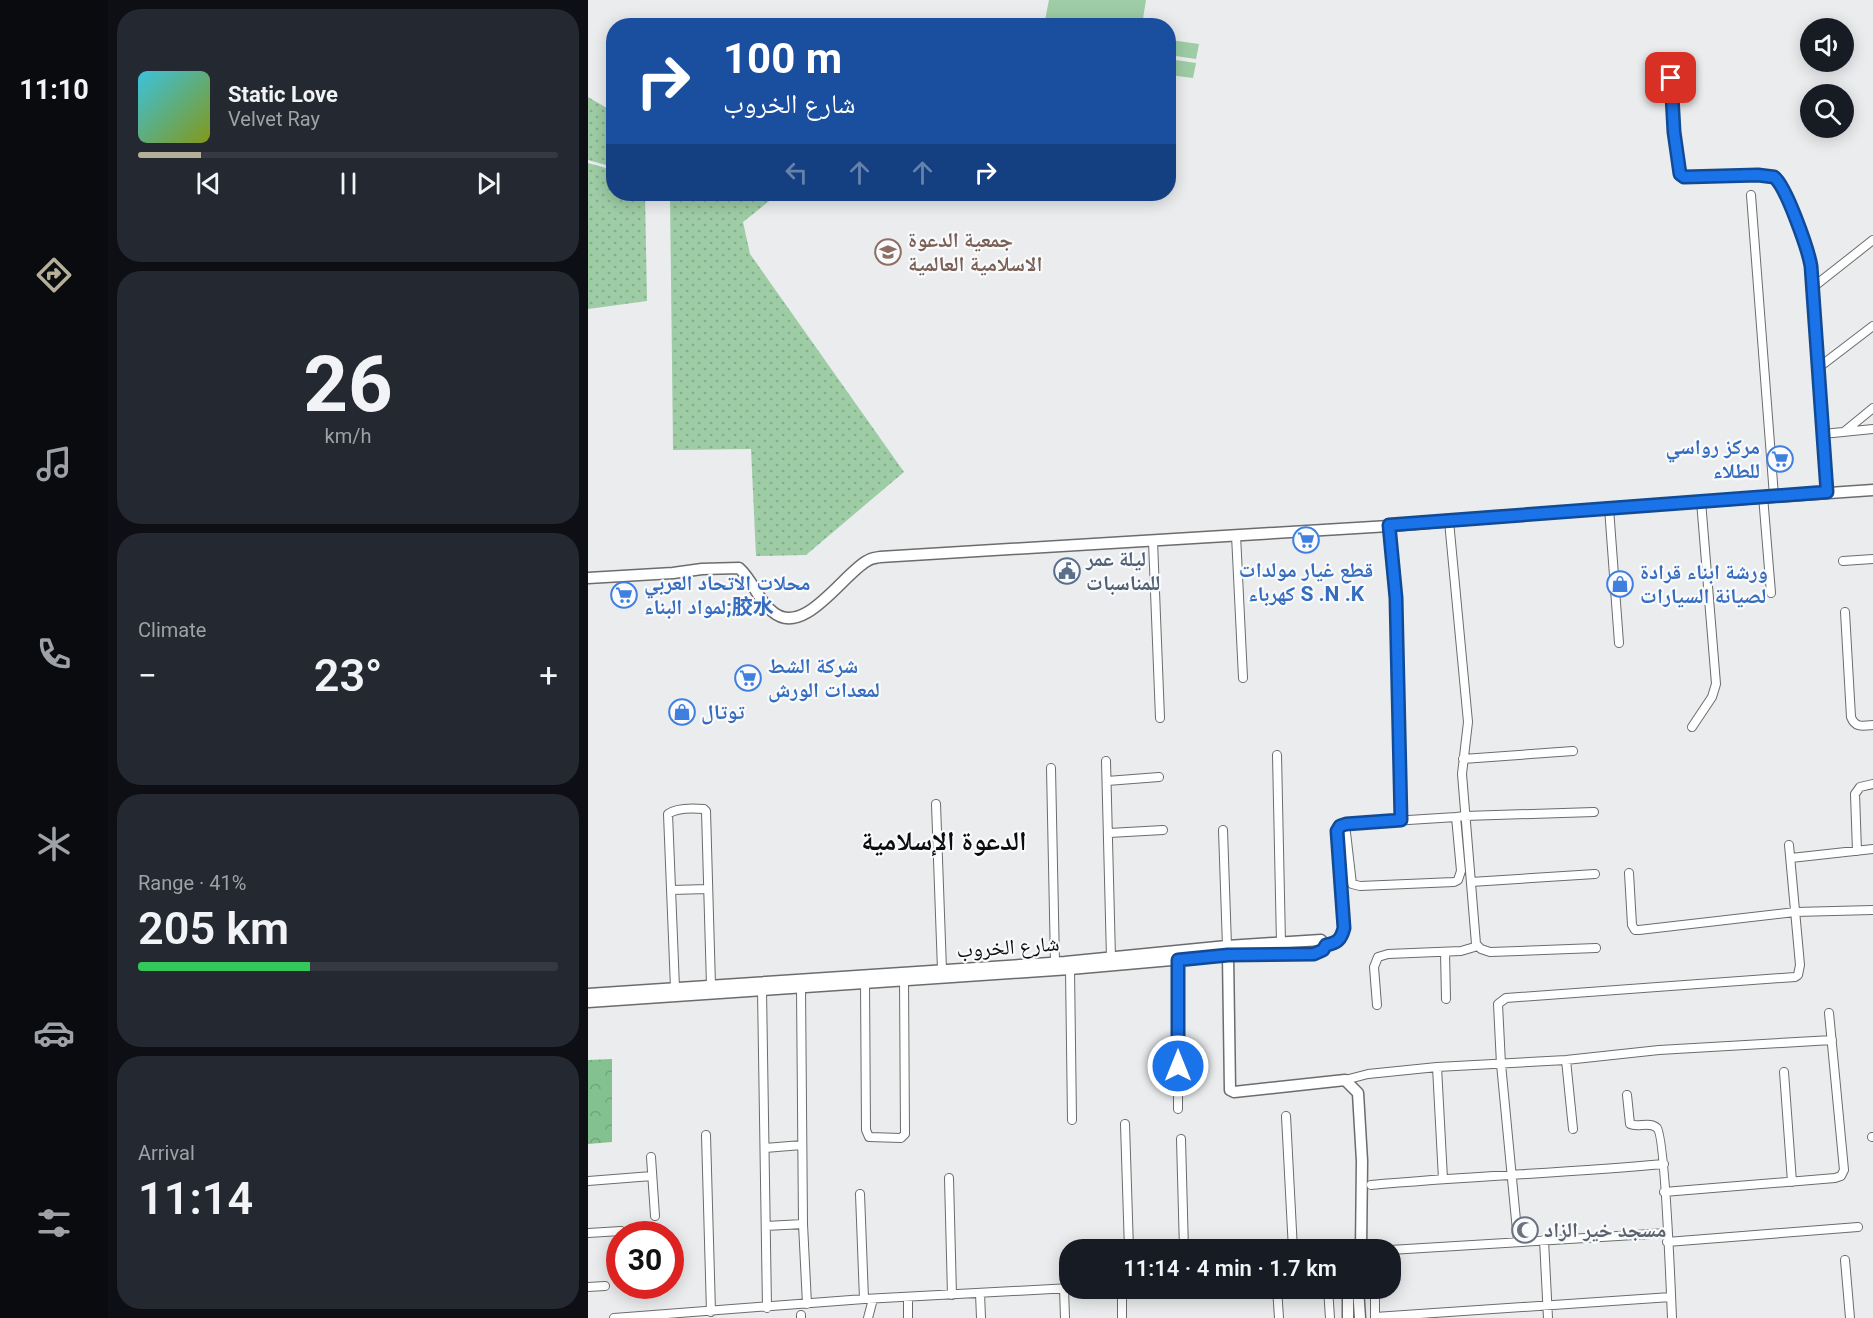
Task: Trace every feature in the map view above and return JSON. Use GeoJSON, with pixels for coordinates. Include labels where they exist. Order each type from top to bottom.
{"type":"FeatureCollection","features":[{"type":"Feature","properties":{"kind":"main road"},"geometry":{"type":"LineString","coordinates":[[588,578],[739,568],[772,612],[786,618],[808,612],[869,559],[893,556],[1154,541],[1873,490]]}},
{"type":"Feature","properties":{"kind":"main road","name":"شارع الخروب"},"geometry":{"type":"LineString","coordinates":[[588,994],[711,986],[904,976],[1070,969],[1178,960],[1228,951],[1281,943],[1321,940],[1326,945],[1323,950],[1314,954],[1228,951],[1112,958],[942,970],[904,976],[865,982],[588,1002]]}},
{"type":"Feature","properties":{"kind":"main road"},"geometry":{"type":"LineString","coordinates":[[1228,951],[1230,1090],[1234,1092],[1345,1080],[1358,1093],[1361,1239]]}},
{"type":"Feature","properties":{"kind":"main road"},"geometry":{"type":"LineString","coordinates":[[1348,1299],[1348,1318]]}},
{"type":"Feature","properties":{"kind":"main road"},"geometry":{"type":"LineString","coordinates":[[1359,1299],[1360,1318]]}},
{"type":"Feature","properties":{"kind":"street"},"geometry":{"type":"LineString","coordinates":[[1671,78],[1674,132],[1680,174],[1684,177],[1767,175],[1779,180],[1809,255],[1827,492]]}},
{"type":"Feature","properties":{"kind":"street"},"geometry":{"type":"LineString","coordinates":[[1751,195],[1769,496],[1771,593]]}},
{"type":"Feature","properties":{"kind":"street"},"geometry":{"type":"LineString","coordinates":[[1812,288],[1871,245]]}},
{"type":"Feature","properties":{"kind":"street"},"geometry":{"type":"LineString","coordinates":[[1818,368],[1873,326]]}},
{"type":"Feature","properties":{"kind":"street"},"geometry":{"type":"LineString","coordinates":[[1845,431],[1873,408]]}},
{"type":"Feature","properties":{"kind":"street"},"geometry":{"type":"LineString","coordinates":[[1823,434],[1873,429]]}},
{"type":"Feature","properties":{"kind":"street"},"geometry":{"type":"LineString","coordinates":[[1692,727],[1712,697],[1716,684],[1701,501]]}},
{"type":"Feature","properties":{"kind":"street"},"geometry":{"type":"LineString","coordinates":[[1609,508],[1619,643]]}},
{"type":"Feature","properties":{"kind":"street"},"geometry":{"type":"LineString","coordinates":[[1346,824],[1350,877],[1354,886],[1458,880],[1461,871],[1462,774],[1468,722],[1449,521]]}},
{"type":"Feature","properties":{"kind":"street"},"geometry":{"type":"LineString","coordinates":[[1389,525],[1396,598],[1401,820]]}},
{"type":"Feature","properties":{"kind":"street"},"geometry":{"type":"LineString","coordinates":[[1236,535],[1243,678]]}},
{"type":"Feature","properties":{"kind":"street"},"geometry":{"type":"LineString","coordinates":[[1154,541],[1160,718]]}},
{"type":"Feature","properties":{"kind":"street"},"geometry":{"type":"LineString","coordinates":[[1843,561],[1873,559]]}},
{"type":"Feature","properties":{"kind":"street"},"geometry":{"type":"LineString","coordinates":[[1845,612],[1851,717],[1857,725],[1873,725]]}},
{"type":"Feature","properties":{"kind":"street"},"geometry":{"type":"LineString","coordinates":[[1463,759],[1573,751]]}},
{"type":"Feature","properties":{"kind":"street"},"geometry":{"type":"LineString","coordinates":[[1277,755],[1281,943]]}},
{"type":"Feature","properties":{"kind":"street"},"geometry":{"type":"LineString","coordinates":[[1106,761],[1112,958]]}},
{"type":"Feature","properties":{"kind":"street"},"geometry":{"type":"LineString","coordinates":[[1051,768],[1055,963]]}},
{"type":"Feature","properties":{"kind":"street"},"geometry":{"type":"LineString","coordinates":[[1107,781],[1159,777]]}},
{"type":"Feature","properties":{"kind":"street"},"geometry":{"type":"LineString","coordinates":[[1857,851],[1854,794],[1860,787],[1873,784]]}},
{"type":"Feature","properties":{"kind":"street"},"geometry":{"type":"LineString","coordinates":[[936,804],[942,970]]}},
{"type":"Feature","properties":{"kind":"street"},"geometry":{"type":"LineString","coordinates":[[675,988],[668,814],[672,811],[702,808],[706,811],[711,986]]}},
{"type":"Feature","properties":{"kind":"street"},"geometry":{"type":"LineString","coordinates":[[1326,945],[1337,942],[1342,937],[1344,928],[1336,841],[1340,826],[1401,820],[1594,812]]}},
{"type":"Feature","properties":{"kind":"street"},"geometry":{"type":"LineString","coordinates":[[1460,817],[1471,882],[1475,942],[1478,946],[1490,952],[1596,948]]}},
{"type":"Feature","properties":{"kind":"street"},"geometry":{"type":"LineString","coordinates":[[1109,833],[1163,830]]}},
{"type":"Feature","properties":{"kind":"street"},"geometry":{"type":"LineString","coordinates":[[1223,830],[1228,951]]}},
{"type":"Feature","properties":{"kind":"street"},"geometry":{"type":"LineString","coordinates":[[1518,1242],[1501,1064],[1497,1007],[1500,1002],[1506,998],[1796,977],[1800,965],[1789,844]]}},
{"type":"Feature","properties":{"kind":"street"},"geometry":{"type":"LineString","coordinates":[[1791,858],[1873,849]]}},
{"type":"Feature","properties":{"kind":"street"},"geometry":{"type":"LineString","coordinates":[[1629,873],[1632,920],[1635,930],[1796,912],[1873,910]]}},
{"type":"Feature","properties":{"kind":"street"},"geometry":{"type":"LineString","coordinates":[[1471,882],[1594,874]]}},
{"type":"Feature","properties":{"kind":"street"},"geometry":{"type":"LineString","coordinates":[[671,891],[708,890]]}},
{"type":"Feature","properties":{"kind":"street"},"geometry":{"type":"LineString","coordinates":[[1377,1005],[1374,967],[1378,957],[1388,954],[1461,951],[1478,946]]}},
{"type":"Feature","properties":{"kind":"street"},"geometry":{"type":"LineString","coordinates":[[1445,952],[1446,999]]}},
{"type":"Feature","properties":{"kind":"street"},"geometry":{"type":"LineString","coordinates":[[1178,960],[1178,1109]]}},
{"type":"Feature","properties":{"kind":"street"},"geometry":{"type":"LineString","coordinates":[[1070,969],[1072,1120]]}},
{"type":"Feature","properties":{"kind":"street"},"geometry":{"type":"LineString","coordinates":[[865,982],[866,1130],[869,1137],[901,1138],[905,1134],[904,976]]}},
{"type":"Feature","properties":{"kind":"street"},"geometry":{"type":"LineString","coordinates":[[801,987],[803,1224],[807,1304]]}},
{"type":"Feature","properties":{"kind":"street"},"geometry":{"type":"LineString","coordinates":[[762,990],[767,1308]]}},
{"type":"Feature","properties":{"kind":"street"},"geometry":{"type":"LineString","coordinates":[[1664,1192],[1835,1178],[1844,1173],[1829,1013]]}},
{"type":"Feature","properties":{"kind":"street"},"geometry":{"type":"LineString","coordinates":[[1345,1080],[1368,1074],[1437,1067],[1566,1060],[1659,1050],[1832,1040]]}},
{"type":"Feature","properties":{"kind":"street"},"geometry":{"type":"LineString","coordinates":[[1566,1060],[1572,1129]]}},
{"type":"Feature","properties":{"kind":"street"},"geometry":{"type":"LineString","coordinates":[[1437,1067],[1443,1179]]}},
{"type":"Feature","properties":{"kind":"street"},"geometry":{"type":"LineString","coordinates":[[1784,1072],[1792,1182]]}},
{"type":"Feature","properties":{"kind":"street"},"geometry":{"type":"LineString","coordinates":[[1627,1095],[1630,1124],[1652,1125],[1659,1131],[1664,1164],[1672,1318]]}},
{"type":"Feature","properties":{"kind":"street"},"geometry":{"type":"LineString","coordinates":[[1286,1116],[1292,1239]]}},
{"type":"Feature","properties":{"kind":"street"},"geometry":{"type":"LineString","coordinates":[[1125,1124],[1129,1239]]}},
{"type":"Feature","properties":{"kind":"street"},"geometry":{"type":"LineString","coordinates":[[706,1135],[711,1312]]}},
{"type":"Feature","properties":{"kind":"street"},"geometry":{"type":"LineString","coordinates":[[1181,1139],[1184,1239]]}},
{"type":"Feature","properties":{"kind":"street"},"geometry":{"type":"LineString","coordinates":[[765,1148],[802,1145]]}},
{"type":"Feature","properties":{"kind":"street"},"geometry":{"type":"LineString","coordinates":[[651,1157],[655,1216]]}},
{"type":"Feature","properties":{"kind":"street"},"geometry":{"type":"LineString","coordinates":[[1371,1185],[1664,1164]]}},
{"type":"Feature","properties":{"kind":"street"},"geometry":{"type":"LineString","coordinates":[[588,1181],[652,1176]]}},
{"type":"Feature","properties":{"kind":"street"},"geometry":{"type":"LineString","coordinates":[[949,1178],[952,1294]]}},
{"type":"Feature","properties":{"kind":"street"},"geometry":{"type":"LineString","coordinates":[[860,1194],[864,1299]]}},
{"type":"Feature","properties":{"kind":"street"},"geometry":{"type":"LineString","coordinates":[[766,1226],[803,1224]]}},
{"type":"Feature","properties":{"kind":"street"},"geometry":{"type":"LineString","coordinates":[[1667,1242],[1858,1227]]}},
{"type":"Feature","properties":{"kind":"street"},"geometry":{"type":"LineString","coordinates":[[588,1233],[606,1232]]}},
{"type":"Feature","properties":{"kind":"street"},"geometry":{"type":"LineString","coordinates":[[1401,1249],[1667,1233]]}},
{"type":"Feature","properties":{"kind":"street"},"geometry":{"type":"LineString","coordinates":[[1544,1240],[1548,1318]]}},
{"type":"Feature","properties":{"kind":"street"},"geometry":{"type":"LineString","coordinates":[[1845,1260],[1850,1318]]}},
{"type":"Feature","properties":{"kind":"street"},"geometry":{"type":"LineString","coordinates":[[588,1287],[605,1286]]}},
{"type":"Feature","properties":{"kind":"street"},"geometry":{"type":"LineString","coordinates":[[614,1318],[864,1299],[1059,1288]]}},
{"type":"Feature","properties":{"kind":"street"},"geometry":{"type":"LineString","coordinates":[[980,1293],[981,1318]]}},
{"type":"Feature","properties":{"kind":"street"},"geometry":{"type":"LineString","coordinates":[[908,1297],[908,1318]]}},
{"type":"Feature","properties":{"kind":"street"},"geometry":{"type":"LineString","coordinates":[[1375,1299],[1375,1317],[1671,1297]]}},
{"type":"Feature","properties":{"kind":"street"},"geometry":{"type":"LineString","coordinates":[[868,1318],[873,1299]]}},
{"type":"Feature","properties":{"kind":"street"},"geometry":{"type":"LineString","coordinates":[[1065,1318],[1066,1299]]}},
{"type":"Feature","properties":{"kind":"street"},"geometry":{"type":"LineString","coordinates":[[1122,1299],[1122,1318]]}},
{"type":"Feature","properties":{"kind":"street"},"geometry":{"type":"LineString","coordinates":[[1278,1299],[1279,1318]]}},
{"type":"Feature","properties":{"kind":"street"},"geometry":{"type":"LineString","coordinates":[[1329,1299],[1330,1318]]}},
{"type":"Feature","properties":{"kind":"green space"},"geometry":{"type":"Polygon","coordinates":[[[1049,0],[1146,0],[1143,18],[1045,18],[1049,0]]]}},
{"type":"Feature","properties":{"kind":"green space"},"geometry":{"type":"Polygon","coordinates":[[[1176,41],[1199,44],[1196,59],[1176,56],[1176,41]]]}},
{"type":"Feature","properties":{"kind":"green space"},"geometry":{"type":"Polygon","coordinates":[[[1176,60],[1196,63],[1193,78],[1176,76],[1176,60]]]}},
{"type":"Feature","properties":{"kind":"green space"},"geometry":{"type":"Polygon","coordinates":[[[588,97],[606,108],[606,165],[588,160],[588,97]]]}},
{"type":"Feature","properties":{"kind":"green space"},"geometry":{"type":"Polygon","coordinates":[[[588,163],[606,168],[606,201],[645,201],[647,301],[588,309],[588,163]]]}},
{"type":"Feature","properties":{"kind":"green space"},"geometry":{"type":"Polygon","coordinates":[[[670,201],[769,201],[743,222],[750,254],[904,472],[806,555],[756,556],[751,449],[673,450],[670,201]]]}},
{"type":"Feature","properties":{"kind":"green space"},"geometry":{"type":"Polygon","coordinates":[[[612,1059],[612,1142],[588,1144],[588,1060],[612,1059]]]}},
{"type":"Feature","properties":{"kind":"place","name":"جمعية الدعوة الاسلامية العالمية"},"geometry":{"type":"Point","coordinates":[888,252]}},
{"type":"Feature","properties":{"kind":"place","name":"مركز رواسي للطلاء"},"geometry":{"type":"Point","coordinates":[1780,459]}},
{"type":"Feature","properties":{"kind":"place","name":"قطع غيار مولدات كهرباء S .N .K"},"geometry":{"type":"Point","coordinates":[1306,540]}},
{"type":"Feature","properties":{"kind":"place","name":"ليلة عمر للمناسبات"},"geometry":{"type":"Point","coordinates":[1067,571]}},
{"type":"Feature","properties":{"kind":"place","name":"ورشة ابناء قرادة لصيانة السيارات"},"geometry":{"type":"Point","coordinates":[1620,584]}},
{"type":"Feature","properties":{"kind":"place","name":"محلات الاتحاد العربي لمواد البناء;胶水"},"geometry":{"type":"Point","coordinates":[624,595]}},
{"type":"Feature","properties":{"kind":"place","name":"شركة الشط لمعدات الورش"},"geometry":{"type":"Point","coordinates":[748,678]}},
{"type":"Feature","properties":{"kind":"place","name":"توتال"},"geometry":{"type":"Point","coordinates":[682,712]}},
{"type":"Feature","properties":{"kind":"place","name":"مسجد خير الزاد"},"geometry":{"type":"Point","coordinates":[1525,1230]}},
{"type":"Feature","properties":{"kind":"district","name":"الدعوة الإسلامية"},"geometry":{"type":"Point","coordinates":[944,841]}},
{"type":"Feature","properties":{"kind":"route"},"geometry":{"type":"LineString","coordinates":[[1178,1066],[1178,960],[1228,955],[1314,954],[1323,950],[1326,945],[1337,942],[1342,937],[1344,928],[1337,831],[1340,826],[1346,824],[1401,820],[1399,666],[1396,598],[1389,525],[1827,492],[1811,266],[1806,246],[1782,186],[1774,177],[1767,175],[1684,177],[1680,174],[1674,132],[1671,78]]}}]}
